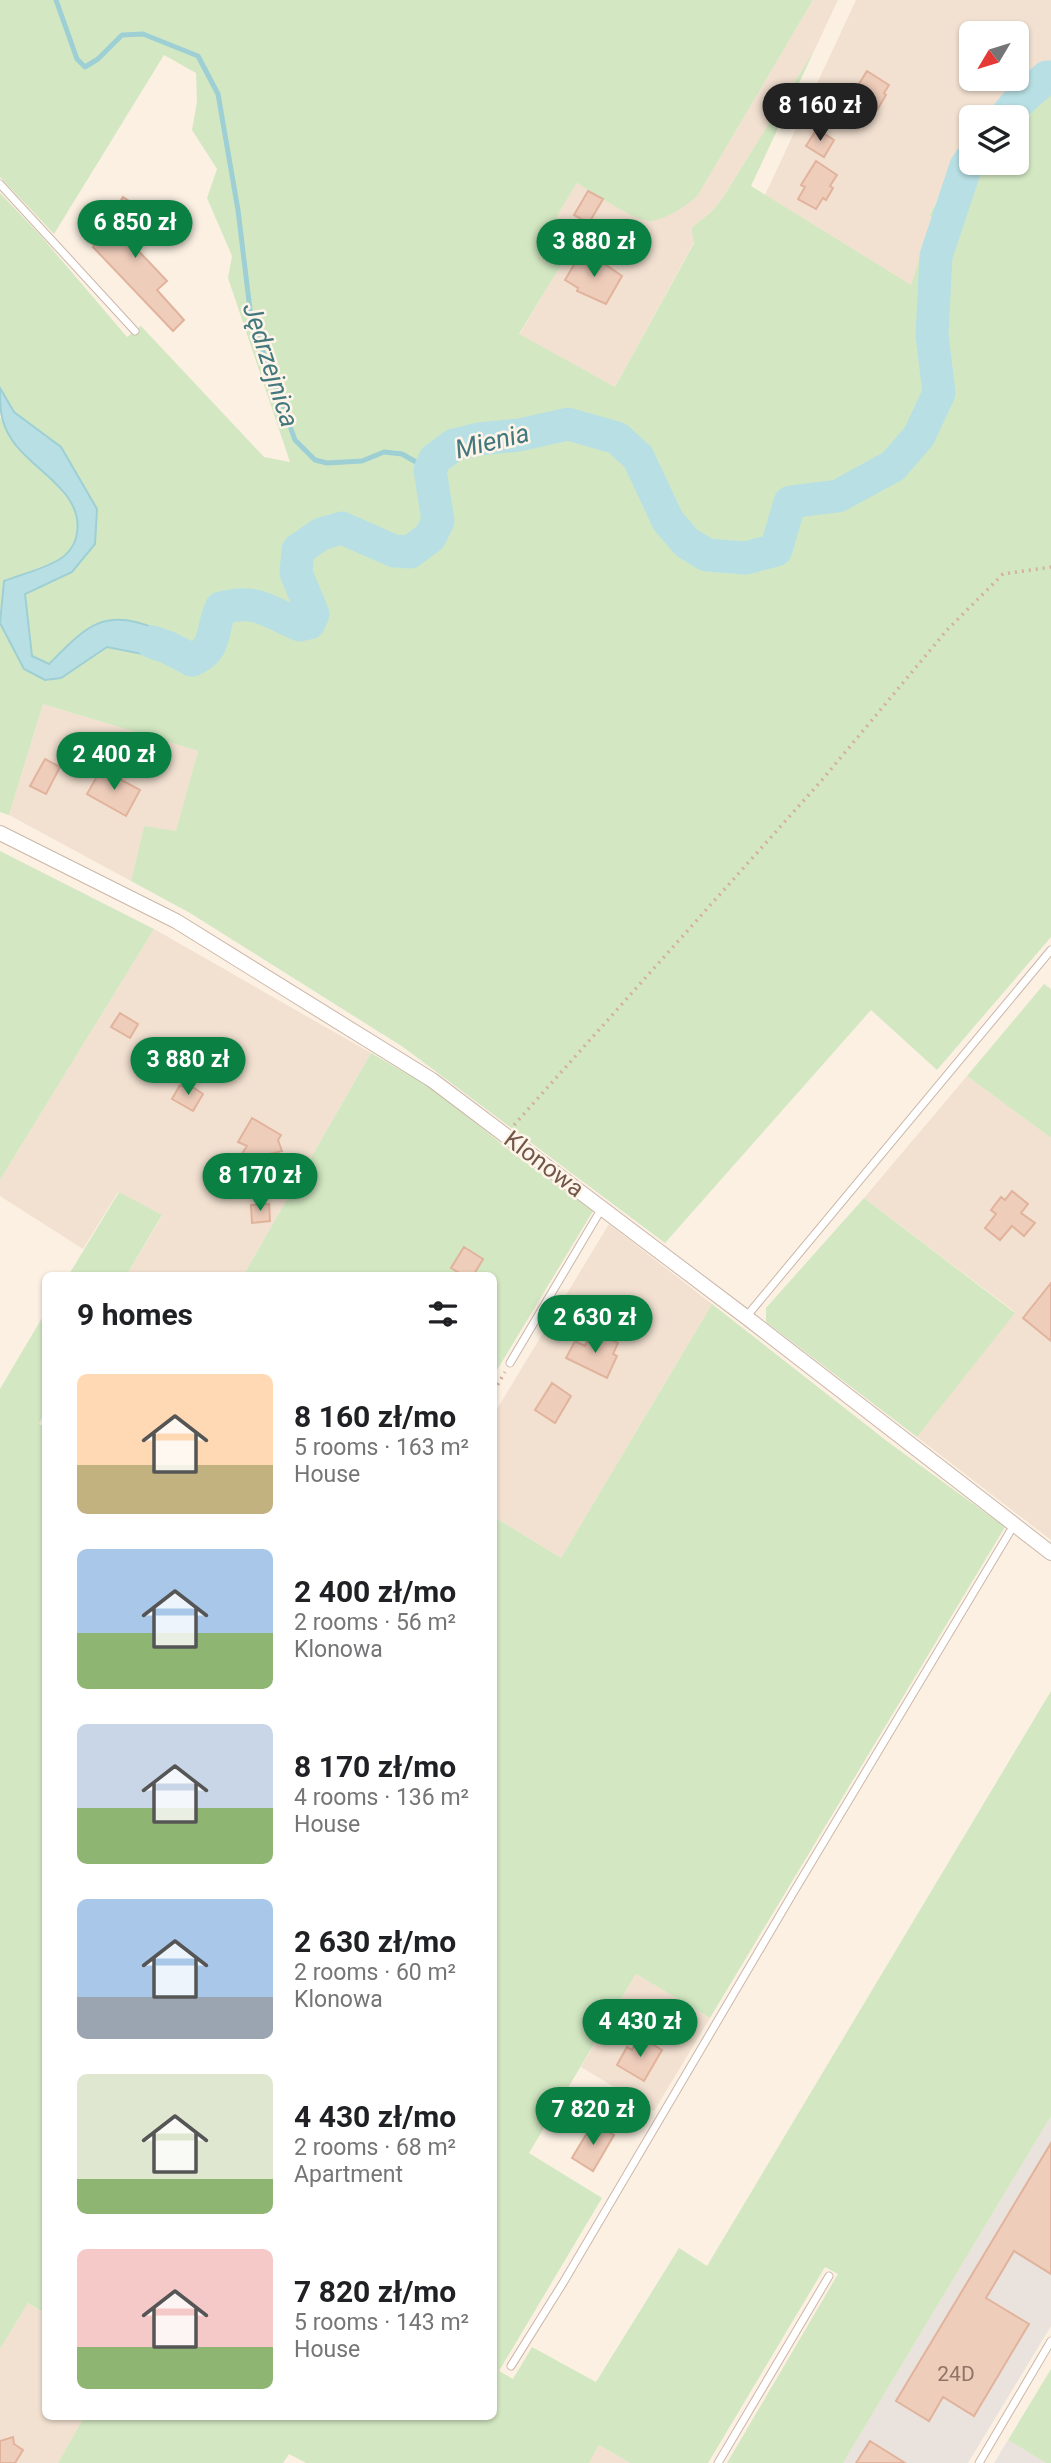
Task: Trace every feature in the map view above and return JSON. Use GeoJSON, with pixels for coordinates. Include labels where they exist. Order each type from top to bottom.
{"type":"FeatureCollection","features":[{"type":"Feature","properties":{"kind":"street","name":"Klonowa"},"geometry":{"type":"LineString","coordinates":[[0,833],[176,921],[432,1080],[746,1317],[1051,1553]]}},
{"type":"Feature","properties":{"kind":"lane"},"geometry":{"type":"LineString","coordinates":[[0,184],[135,331]]}},
{"type":"Feature","properties":{"kind":"lane"},"geometry":{"type":"LineString","coordinates":[[746,1317],[1051,950]]}},
{"type":"Feature","properties":{"kind":"lane"},"geometry":{"type":"LineString","coordinates":[[510,1363],[603,1208]]}},
{"type":"Feature","properties":{"kind":"lane"},"geometry":{"type":"LineString","coordinates":[[511,2367],[578,2259],[800,1881],[1014,1525]]}},
{"type":"Feature","properties":{"kind":"lane"},"geometry":{"type":"LineString","coordinates":[[718,2463],[829,2276]]}},
{"type":"Feature","properties":{"kind":"lane"},"geometry":{"type":"LineString","coordinates":[[979,2463],[1051,2341]]}},
{"type":"Feature","properties":{"kind":"path"},"geometry":{"type":"LineString","coordinates":[[506,1135],[822,780],[947,629],[1003,574],[1051,567]]}},
{"type":"Feature","properties":{"kind":"path"},"geometry":{"type":"LineString","coordinates":[[497,1386],[510,1363]]}},
{"type":"Feature","properties":{"kind":"shaded area"},"geometry":{"type":"Polygon","coordinates":[[[813,0],[838,0],[815,49],[722,199],[691,228],[694,242],[615,387],[519,335],[580,232],[555,217],[577,183],[636,217],[698,195],[813,0]]]}},
{"type":"Feature","properties":{"kind":"shaded area"},"geometry":{"type":"Polygon","coordinates":[[[856,0],[1051,0],[1051,72],[1029,81],[1029,21],[959,21],[959,91],[1009,91],[997,105],[959,105],[959,163],[929,214],[932,218],[911,286],[765,195],[856,0]]]}},
{"type":"Feature","properties":{"kind":"shaded area"},"geometry":{"type":"Polygon","coordinates":[[[43,704],[198,751],[176,832],[144,826],[131,881],[9,815],[43,704]]]}},
{"type":"Feature","properties":{"kind":"shaded area"},"geometry":{"type":"Polygon","coordinates":[[[154,929],[371,1053],[245,1272],[128,1272],[162,1216],[118,1192],[83,1249],[0,1196],[0,1180],[154,929]]]}},
{"type":"Feature","properties":{"kind":"shaded area"},"geometry":{"type":"Polygon","coordinates":[[[967,1076],[1051,1138],[1051,1540],[917,1437],[1015,1312],[864,1198],[967,1076]]]}},
{"type":"Feature","properties":{"kind":"shaded area"},"geometry":{"type":"Polygon","coordinates":[[[609,1224],[712,1304],[561,1558],[497,1519],[497,1409],[609,1224]]]}},
{"type":"Feature","properties":{"kind":"shaded area"},"geometry":{"type":"Polygon","coordinates":[[[636,1974],[710,2018],[654,2111],[581,2067],[636,1974]]]}},
{"type":"Feature","properties":{"kind":"shaded area"},"geometry":{"type":"Polygon","coordinates":[[[1051,2116],[1051,2326],[968,2463],[843,2463],[1051,2116]]]}},
{"type":"Feature","properties":{"kind":"shaded area"},"geometry":{"type":"Polygon","coordinates":[[[28,2303],[42,2312],[42,2420],[82,2420],[58,2463],[0,2463],[0,2349],[28,2303]]]}},
{"type":"Feature","properties":{"kind":"shaded area"},"geometry":{"type":"Polygon","coordinates":[[[1008,2440],[1046,2463],[994,2463],[1008,2440]]]}},
{"type":"Feature","properties":{"kind":"shaded area"},"geometry":{"type":"Polygon","coordinates":[[[599,2445],[630,2463],[589,2463],[599,2445]]]}},
{"type":"Feature","properties":{"kind":"green space"},"geometry":{"type":"Polygon","coordinates":[[[0,0],[813,0],[694,199],[670,215],[650,221],[624,212],[577,183],[556,217],[581,232],[519,334],[615,387],[694,243],[691,228],[722,199],[815,49],[751,186],[911,285],[932,218],[929,215],[959,164],[959,175],[1029,175],[1029,105],[995,105],[1011,91],[1029,91],[1029,81],[1051,72],[1051,937],[937,1070],[871,1010],[665,1243],[403,1047],[190,913],[131,881],[144,826],[176,831],[198,751],[43,704],[9,815],[0,812],[0,623],[8,640],[61,678],[107,647],[163,658],[191,668],[186,643],[77,636],[49,664],[32,656],[25,593],[72,572],[95,544],[97,510],[61,447],[14,412],[0,388],[0,193],[41,236],[127,337],[141,326],[264,457],[290,462],[228,278],[232,256],[207,198],[217,169],[192,130],[197,102],[196,73],[164,55],[54,234],[0,177],[0,0]]]}},
{"type":"Feature","properties":{"kind":"green space"},"geometry":{"type":"Polygon","coordinates":[[[0,417],[12,441],[48,475],[77,510],[77,535],[73,546],[61,559],[5,581],[0,613],[0,417]]]}},
{"type":"Feature","properties":{"kind":"green space"},"geometry":{"type":"Polygon","coordinates":[[[0,851],[154,929],[0,1180],[0,851]]]}},
{"type":"Feature","properties":{"kind":"green space"},"geometry":{"type":"Polygon","coordinates":[[[1044,984],[1051,989],[1051,1138],[967,1076],[1044,984]]]}},
{"type":"Feature","properties":{"kind":"green space"},"geometry":{"type":"Polygon","coordinates":[[[371,1053],[435,1090],[514,1154],[593,1211],[497,1370],[497,1272],[245,1272],[371,1053]]]}},
{"type":"Feature","properties":{"kind":"green space"},"geometry":{"type":"Polygon","coordinates":[[[119,1192],[162,1215],[128,1272],[70,1272],[119,1192]]]}},
{"type":"Feature","properties":{"kind":"green space"},"geometry":{"type":"Polygon","coordinates":[[[864,1198],[1015,1313],[917,1437],[766,1322],[766,1308],[864,1198]]]}},
{"type":"Feature","properties":{"kind":"green space"},"geometry":{"type":"Polygon","coordinates":[[[712,1304],[888,1442],[1005,1527],[710,2018],[636,1974],[529,2153],[602,2198],[499,2371],[513,2379],[532,2347],[596,2382],[679,2248],[707,2266],[1051,1691],[1051,2116],[843,2463],[727,2463],[838,2274],[825,2267],[708,2463],[630,2463],[599,2445],[589,2463],[306,2463],[289,2454],[283,2463],[58,2463],[82,2420],[497,2420],[497,1519],[561,1558],[712,1304]]]}},
{"type":"Feature","properties":{"kind":"green space"},"geometry":{"type":"Polygon","coordinates":[[[42,1318],[42,1418],[39,1424],[42,1426],[42,2312],[28,2303],[0,2349],[0,1389],[42,1318]]]}},
{"type":"Feature","properties":{"kind":"green space"},"geometry":{"type":"Polygon","coordinates":[[[1051,2369],[1051,2463],[1046,2463],[1008,2440],[1051,2369]]]}},
{"type":"Feature","properties":{"kind":"water"},"geometry":{"type":"Polygon","coordinates":[[[0,388],[14,412],[61,447],[97,509],[95,544],[72,572],[25,594],[32,656],[49,664],[73,640],[96,624],[108,620],[122,620],[138,622],[185,643],[193,650],[192,669],[163,658],[107,647],[61,678],[45,680],[24,669],[0,623],[4,581],[47,566],[63,557],[75,541],[78,522],[66,495],[12,440],[2,415],[0,388]]]}},
{"type":"Feature","properties":{"kind":"building"},"geometry":{"type":"Polygon","coordinates":[[[867,71],[889,85],[877,110],[874,108],[869,117],[847,103],[867,71]]]}},
{"type":"Feature","properties":{"kind":"building"},"geometry":{"type":"Polygon","coordinates":[[[817,129],[834,140],[824,157],[806,146],[817,129]]]}},
{"type":"Feature","properties":{"kind":"building"},"geometry":{"type":"Polygon","coordinates":[[[816,161],[837,175],[826,200],[823,198],[816,209],[798,199],[805,187],[801,185],[816,161]]]}},
{"type":"Feature","properties":{"kind":"building"},"geometry":{"type":"Polygon","coordinates":[[[588,191],[603,199],[589,223],[574,215],[588,191]]]}},
{"type":"Feature","properties":{"kind":"building"},"geometry":{"type":"Polygon","coordinates":[[[123,197],[149,214],[132,244],[167,281],[157,290],[184,320],[173,331],[93,247],[123,197]]]}},
{"type":"Feature","properties":{"kind":"building"},"geometry":{"type":"Polygon","coordinates":[[[581,253],[594,261],[596,258],[622,276],[606,304],[577,291],[578,288],[565,280],[581,253]]]}},
{"type":"Feature","properties":{"kind":"building"},"geometry":{"type":"Polygon","coordinates":[[[45,759],[60,767],[46,794],[30,786],[45,759]]]}},
{"type":"Feature","properties":{"kind":"building"},"geometry":{"type":"Polygon","coordinates":[[[101,769],[140,790],[126,816],[87,794],[101,769]]]}},
{"type":"Feature","properties":{"kind":"building"},"geometry":{"type":"Polygon","coordinates":[[[120,1013],[138,1024],[130,1038],[111,1027],[120,1013]]]}},
{"type":"Feature","properties":{"kind":"building"},"geometry":{"type":"Polygon","coordinates":[[[180,1085],[189,1090],[191,1086],[203,1094],[193,1111],[172,1099],[180,1085]]]}},
{"type":"Feature","properties":{"kind":"building"},"geometry":{"type":"Polygon","coordinates":[[[252,1118],[281,1135],[278,1140],[282,1151],[270,1154],[267,1158],[260,1154],[255,1163],[241,1155],[247,1146],[238,1142],[252,1118]]]}},
{"type":"Feature","properties":{"kind":"building"},"geometry":{"type":"Polygon","coordinates":[[[1012,1191],[1028,1204],[1021,1213],[1035,1223],[1024,1236],[1012,1226],[1000,1240],[985,1228],[996,1214],[991,1210],[1001,1197],[1005,1200],[1012,1191]]]}},
{"type":"Feature","properties":{"kind":"building"},"geometry":{"type":"Polygon","coordinates":[[[269,1204],[270,1221],[252,1223],[251,1205],[269,1204]]]}},
{"type":"Feature","properties":{"kind":"building"},"geometry":{"type":"Polygon","coordinates":[[[464,1247],[483,1259],[475,1272],[458,1272],[451,1268],[464,1247]]]}},
{"type":"Feature","properties":{"kind":"building"},"geometry":{"type":"Polygon","coordinates":[[[1051,1283],[1051,1341],[1023,1318],[1051,1283]]]}},
{"type":"Feature","properties":{"kind":"building"},"geometry":{"type":"Polygon","coordinates":[[[595,1332],[618,1343],[613,1354],[617,1356],[607,1378],[566,1358],[575,1341],[585,1346],[595,1332]]]}},
{"type":"Feature","properties":{"kind":"building"},"geometry":{"type":"Polygon","coordinates":[[[552,1383],[571,1396],[555,1423],[535,1410],[552,1383]]]}},
{"type":"Feature","properties":{"kind":"building"},"geometry":{"type":"Polygon","coordinates":[[[639,2036],[662,2050],[644,2081],[617,2065],[627,2047],[632,2050],[639,2036]]]}},
{"type":"Feature","properties":{"kind":"building"},"geometry":{"type":"Polygon","coordinates":[[[593,2123],[614,2135],[593,2171],[572,2158],[593,2123]]]}},
{"type":"Feature","properties":{"kind":"building"},"geometry":{"type":"Polygon","coordinates":[[[1051,2143],[1051,2274],[1014,2251],[986,2298],[1029,2324],[974,2416],[943,2397],[929,2421],[896,2401],[1051,2143]]]}},
{"type":"Feature","properties":{"kind":"building"},"geometry":{"type":"Polygon","coordinates":[[[13,2437],[14,2444],[23,2450],[15,2463],[0,2463],[0,2441],[13,2437]]]}},
{"type":"Feature","properties":{"kind":"building"},"geometry":{"type":"Polygon","coordinates":[[[870,2441],[905,2463],[856,2463],[870,2441]]]}},
{"type":"Feature","properties":{"kind":"waterway","name":"Jędrzejnica"},"geometry":{"type":"LineString","coordinates":[[56,0],[77,59],[85,67],[98,59],[122,35],[143,34],[198,56],[218,94],[238,210],[251,318],[295,440],[315,460],[327,463],[362,461],[384,452],[402,454],[430,470]]}},
{"type":"Feature","properties":{"kind":"waterway","name":"Mienia"},"geometry":{"type":"LineString","coordinates":[[1015,105],[1047,77],[1051,77]]}},
{"type":"Feature","properties":{"kind":"waterway","name":"Mienia"},"geometry":{"type":"LineString","coordinates":[[152,642],[192,660],[210,645],[221,608],[233,605],[263,608],[300,625],[309,623],[313,614],[296,573],[298,550],[321,534],[342,528],[394,551],[410,552],[430,537],[438,521],[430,470],[435,459],[454,445],[568,424],[617,438],[638,457],[668,521],[687,543],[707,555],[746,558],[776,550],[790,502],[838,496],[893,466],[919,436],[939,393],[932,335],[936,256],[963,175]]}}]}
